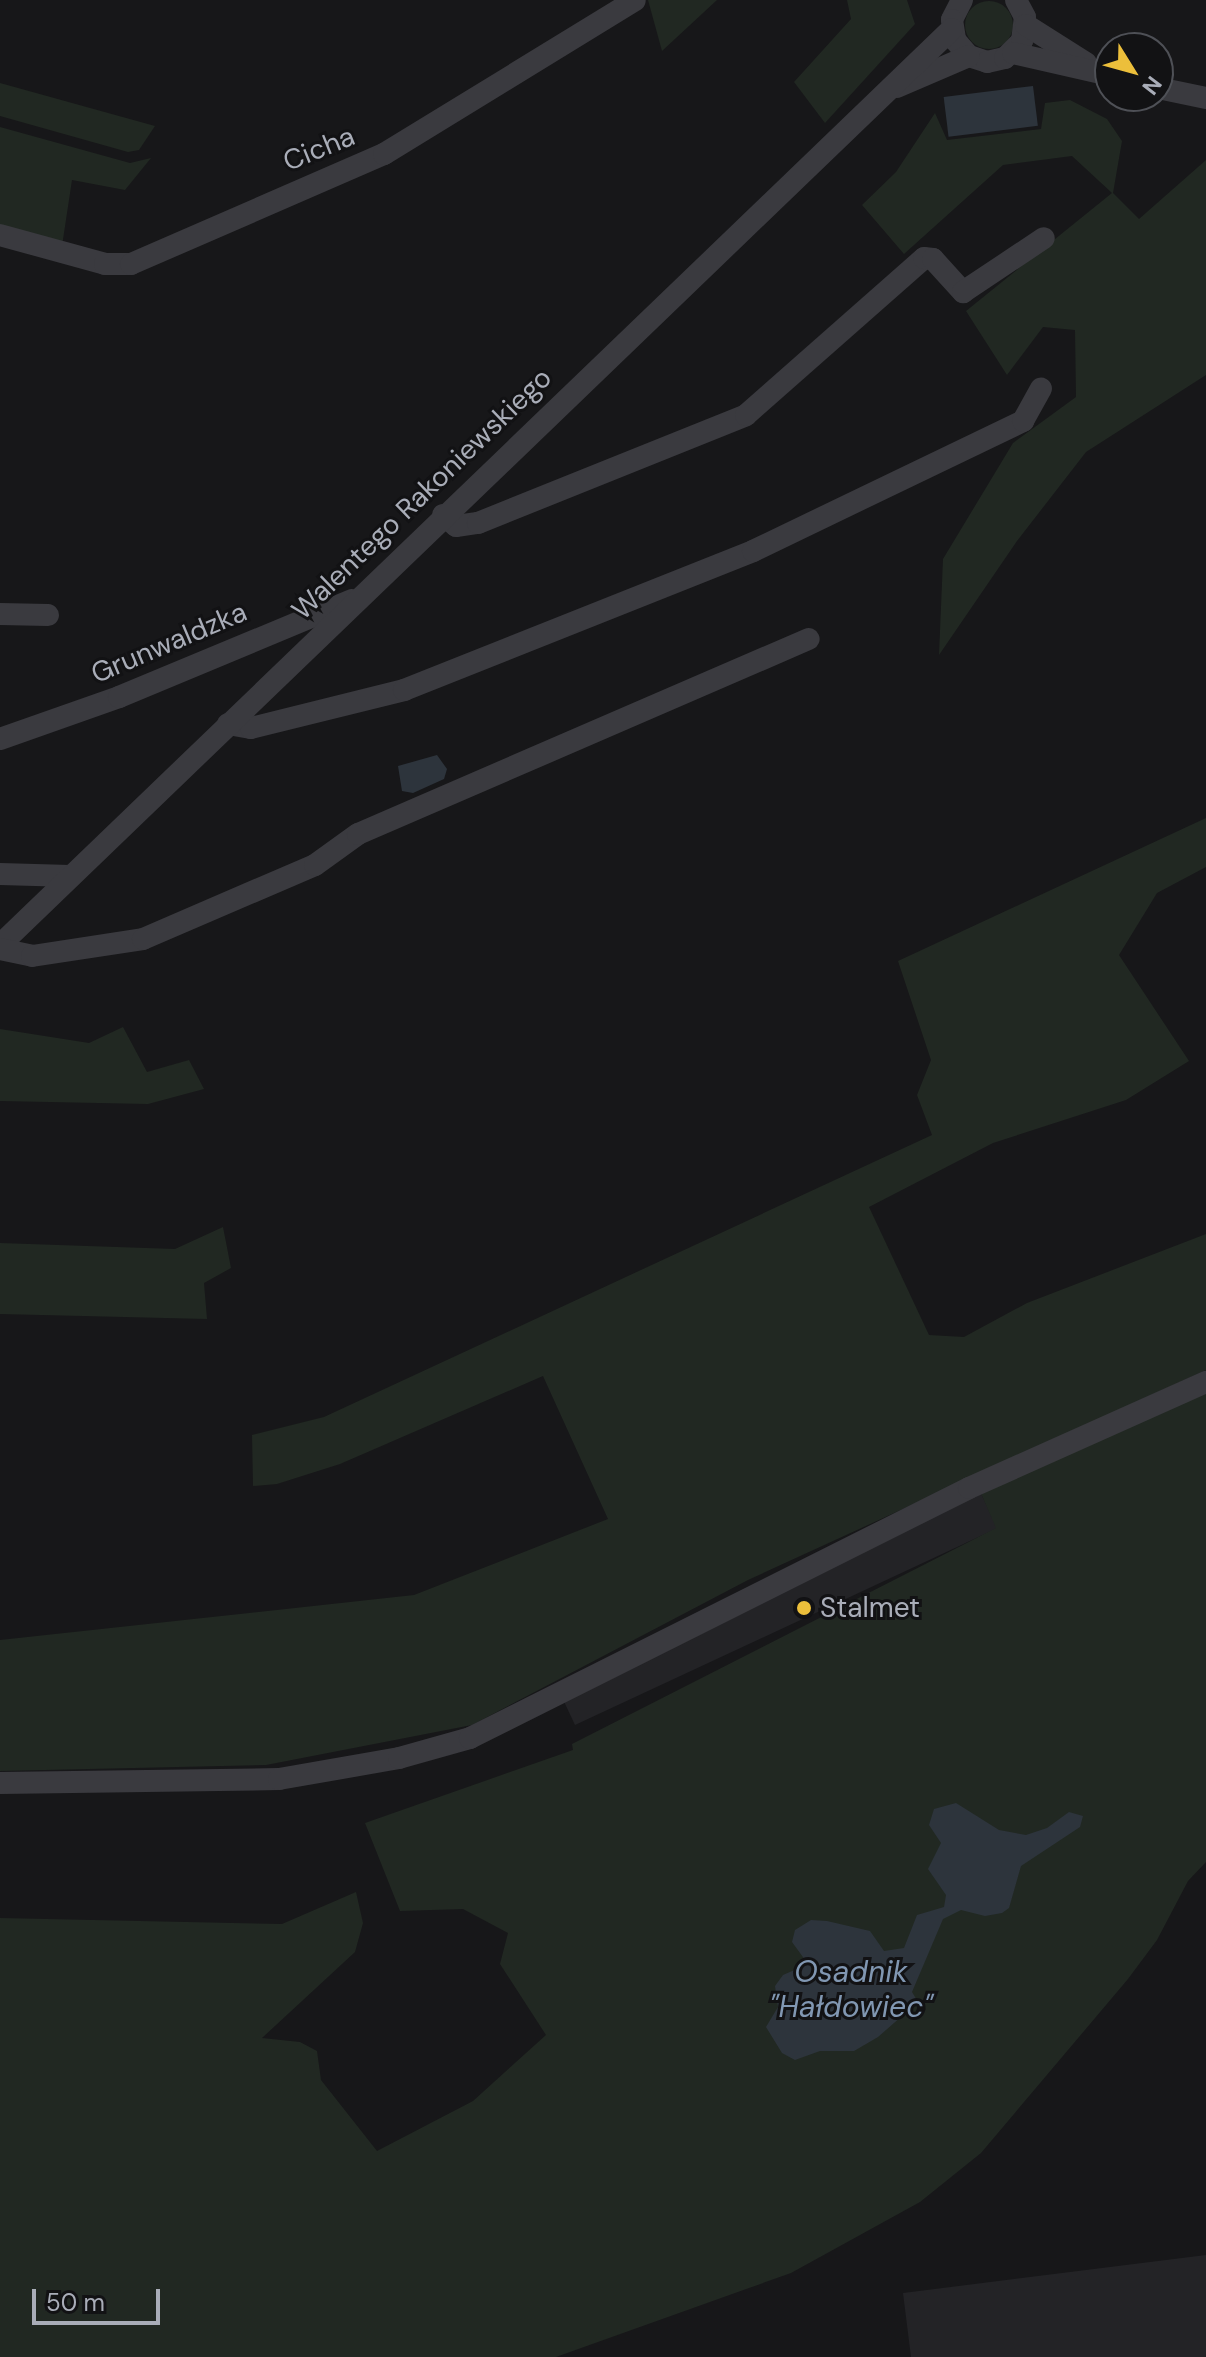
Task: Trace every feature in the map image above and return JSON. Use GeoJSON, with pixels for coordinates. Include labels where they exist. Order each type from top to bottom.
{"type":"FeatureCollection","features":[{"type":"Feature","properties":{"kind":"street","name":"Cicha"},"geometry":{"type":"LineString","coordinates":[[0,235],[105,264],[131,264],[384,154],[635,0]]}},
{"type":"Feature","properties":{"kind":"street"},"geometry":{"type":"LineString","coordinates":[[962,0],[952,29],[969,56],[987,62],[1013,53],[1094,71]]}},
{"type":"Feature","properties":{"kind":"street"},"geometry":{"type":"LineString","coordinates":[[1013,53],[1022,9],[1094,65]]}},
{"type":"Feature","properties":{"kind":"street","name":"Walentego Rakoniewskiego"},"geometry":{"type":"LineString","coordinates":[[0,947],[443,515],[952,29]]}},
{"type":"Feature","properties":{"kind":"street","name":"Walentego Rakoniewskiego"},"geometry":{"type":"LineString","coordinates":[[889,90],[969,56]]}},
{"type":"Feature","properties":{"kind":"street"},"geometry":{"type":"LineString","coordinates":[[1174,91],[1206,98]]}},
{"type":"Feature","properties":{"kind":"street"},"geometry":{"type":"LineString","coordinates":[[443,515],[456,526],[478,523],[746,415],[918,261],[933,259],[963,292],[1044,238]]}},
{"type":"Feature","properties":{"kind":"street"},"geometry":{"type":"LineString","coordinates":[[228,724],[239,730],[251,728],[404,690],[753,551],[1023,421],[1041,389]]}},
{"type":"Feature","properties":{"kind":"street","name":"Grunwaldzka"},"geometry":{"type":"LineString","coordinates":[[0,739],[119,697],[358,597]]}},
{"type":"Feature","properties":{"kind":"street"},"geometry":{"type":"LineString","coordinates":[[0,614],[48,615]]}},
{"type":"Feature","properties":{"kind":"street"},"geometry":{"type":"LineString","coordinates":[[0,947],[32,956],[143,939],[315,865],[372,828],[809,639]]}},
{"type":"Feature","properties":{"kind":"street"},"geometry":{"type":"LineString","coordinates":[[0,874],[70,876]]}},
{"type":"Feature","properties":{"kind":"street"},"geometry":{"type":"LineString","coordinates":[[0,1783],[279,1779],[399,1758],[470,1738],[969,1488],[1206,1382]]}},
{"type":"Feature","properties":{"kind":"shaded area"},"geometry":{"type":"Polygon","coordinates":[[[648,0],[717,0],[662,51],[648,0]]]}},
{"type":"Feature","properties":{"kind":"shaded area"},"geometry":{"type":"Polygon","coordinates":[[[847,0],[907,0],[915,24],[825,123],[794,82],[851,19],[847,0]]]}},
{"type":"Feature","properties":{"kind":"shaded area"},"geometry":{"type":"Polygon","coordinates":[[[989,1],[1006,8],[1013,25],[1006,42],[989,49],[972,42],[965,25],[972,8],[989,1]]]}},
{"type":"Feature","properties":{"kind":"shaded area"},"geometry":{"type":"Polygon","coordinates":[[[0,83],[155,126],[139,150],[128,152],[0,116],[0,83]]]}},
{"type":"Feature","properties":{"kind":"shaded area"},"geometry":{"type":"Polygon","coordinates":[[[1070,100],[1107,119],[1122,141],[1113,193],[1139,219],[1206,160],[1206,375],[1086,452],[1017,541],[939,655],[943,559],[1013,443],[1076,397],[1075,330],[1043,327],[1007,375],[966,311],[1112,193],[1072,156],[1003,165],[904,254],[862,205],[896,172],[935,113],[947,140],[1041,129],[1045,103],[1070,100]]]}},
{"type":"Feature","properties":{"kind":"shaded area"},"geometry":{"type":"Polygon","coordinates":[[[0,127],[130,163],[151,158],[125,190],[72,180],[62,246],[0,230],[0,127]]]}},
{"type":"Feature","properties":{"kind":"shaded area"},"geometry":{"type":"Polygon","coordinates":[[[1206,818],[1206,867],[1157,893],[1119,955],[1189,1061],[1126,1100],[993,1143],[869,1207],[929,1335],[964,1337],[1027,1303],[1206,1234],[1206,1370],[748,1580],[472,1725],[266,1765],[0,1771],[0,1640],[414,1595],[608,1519],[543,1376],[340,1464],[277,1484],[253,1486],[252,1435],[324,1417],[932,1135],[917,1095],[931,1060],[898,961],[1206,818]]]}},
{"type":"Feature","properties":{"kind":"shaded area"},"geometry":{"type":"Polygon","coordinates":[[[123,1027],[147,1072],[189,1060],[204,1089],[148,1104],[0,1101],[0,1029],[89,1043],[123,1027]]]}},
{"type":"Feature","properties":{"kind":"shaded area"},"geometry":{"type":"Polygon","coordinates":[[[223,1227],[231,1268],[204,1283],[207,1319],[0,1314],[0,1243],[175,1249],[223,1227]]]}},
{"type":"Feature","properties":{"kind":"shaded area"},"geometry":{"type":"Polygon","coordinates":[[[1206,1389],[1206,1862],[1188,1881],[1157,1940],[1128,1979],[981,2153],[920,2202],[791,2273],[556,2357],[0,2357],[0,1918],[282,1924],[356,1892],[363,1923],[355,1952],[262,2038],[300,2042],[317,2051],[321,2080],[377,2151],[473,2101],[546,2035],[500,1964],[508,1933],[463,1909],[400,1911],[365,1823],[573,1750],[572,1744],[996,1528],[980,1491],[1206,1389]]]}},
{"type":"Feature","properties":{"kind":"shaded area","name":"Stalmet"},"geometry":{"type":"Polygon","coordinates":[[[980,1491],[997,1528],[575,1725],[558,1688],[980,1491]]]}},
{"type":"Feature","properties":{"kind":"shaded area"},"geometry":{"type":"Polygon","coordinates":[[[1206,2255],[1206,2357],[911,2357],[903,2293],[1206,2255]]]}},
{"type":"Feature","properties":{"kind":"water"},"geometry":{"type":"Polygon","coordinates":[[[1033,86],[1038,126],[949,137],[944,97],[1033,86]]]}},
{"type":"Feature","properties":{"kind":"water"},"geometry":{"type":"Polygon","coordinates":[[[437,755],[447,769],[444,779],[413,793],[402,791],[398,766],[437,755]]]}},
{"type":"Feature","properties":{"kind":"water","name":"Osadnik \"Hałdowiec\""},"geometry":{"type":"Polygon","coordinates":[[[956,1803],[999,1830],[1026,1835],[1047,1828],[1069,1812],[1083,1816],[1080,1827],[1021,1866],[1009,1908],[1002,1913],[985,1916],[961,1910],[943,1919],[912,1992],[918,2002],[878,2037],[854,2051],[820,2051],[795,2060],[782,2053],[766,2027],[778,2007],[775,1986],[783,1975],[808,1964],[792,1942],[795,1930],[811,1920],[827,1921],[870,1931],[884,1951],[904,1948],[917,1915],[944,1907],[946,1895],[928,1869],[941,1843],[929,1825],[934,1809],[956,1803]]]}},
{"type":"Feature","properties":{"kind":"place","name":"Stalmet"},"geometry":{"type":"Point","coordinates":[804,1608]}}]}
